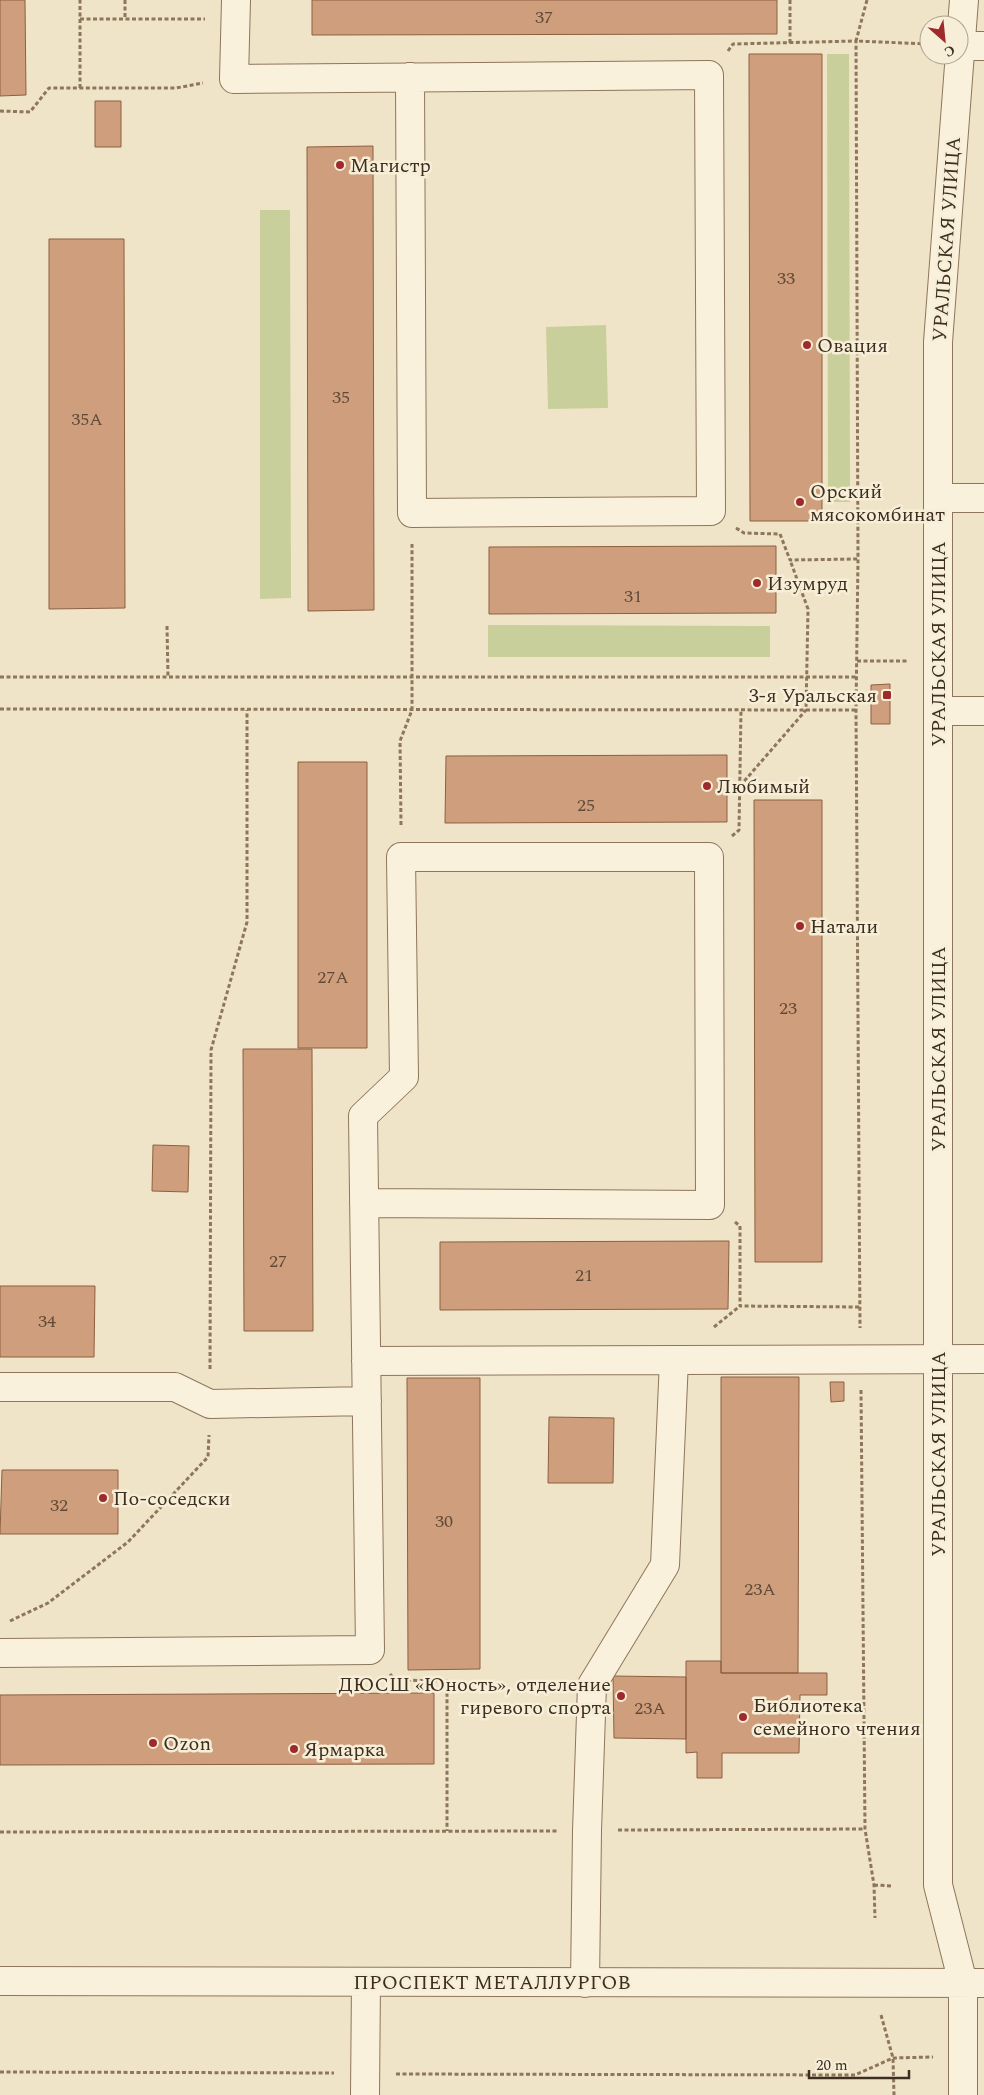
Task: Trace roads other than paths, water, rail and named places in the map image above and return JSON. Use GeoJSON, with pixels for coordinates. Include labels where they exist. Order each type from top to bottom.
{"type":"FeatureCollection","features":[{"type":"Feature","properties":{"kind":"street","name":"УРАЛЬСКАЯ УЛИЦА"},"geometry":{"type":"LineString","coordinates":[[963,2095],[973,1983],[938,1885],[938,342],[972,46],[964,0]]}},
{"type":"Feature","properties":{"kind":"street"},"geometry":{"type":"LineString","coordinates":[[236,9],[234,79],[410,77],[709,75],[711,511],[412,513],[410,77]]}},
{"type":"Feature","properties":{"kind":"street"},"geometry":{"type":"LineString","coordinates":[[938,498],[984,498]]}},
{"type":"Feature","properties":{"kind":"street"},"geometry":{"type":"LineString","coordinates":[[938,711],[984,711]]}},
{"type":"Feature","properties":{"kind":"street"},"geometry":{"type":"LineString","coordinates":[[0,1653],[370,1650],[367,1400],[366,1361],[364,1203],[363,1116],[404,1077],[401,857],[709,857],[710,1205],[364,1203]]}},
{"type":"Feature","properties":{"kind":"street"},"geometry":{"type":"LineString","coordinates":[[366,1361],[984,1359]]}},
{"type":"Feature","properties":{"kind":"street"},"geometry":{"type":"LineString","coordinates":[[585,1983],[587,1831],[592,1685],[665,1566],[674,1360]]}},
{"type":"Feature","properties":{"kind":"street"},"geometry":{"type":"LineString","coordinates":[[0,1388],[175,1387],[210,1404],[367,1400]]}},
{"type":"Feature","properties":{"kind":"street","name":"ПРОСПЕКТ МЕТАЛЛУРГОВ"},"geometry":{"type":"LineString","coordinates":[[0,1981],[973,1983]]}},
{"type":"Feature","properties":{"kind":"street"},"geometry":{"type":"LineString","coordinates":[[365,2084],[366,1982]]}},
{"type":"Feature","properties":{"kind":"place","name":"Магистр"},"geometry":{"type":"Point","coordinates":[340,165]}},
{"type":"Feature","properties":{"kind":"place","name":"Овация"},"geometry":{"type":"Point","coordinates":[807,345]}},
{"type":"Feature","properties":{"kind":"place","name":"Орский мясокомбинат"},"geometry":{"type":"Point","coordinates":[800,502]}},
{"type":"Feature","properties":{"kind":"place","name":"Изумруд"},"geometry":{"type":"Point","coordinates":[757,583]}},
{"type":"Feature","properties":{"kind":"place","name":"3-я Уральская"},"geometry":{"type":"Point","coordinates":[887,695]}},
{"type":"Feature","properties":{"kind":"place","name":"Любимый"},"geometry":{"type":"Point","coordinates":[707,786]}},
{"type":"Feature","properties":{"kind":"place","name":"Натали"},"geometry":{"type":"Point","coordinates":[800,926]}},
{"type":"Feature","properties":{"kind":"place","name":"По-соседски"},"geometry":{"type":"Point","coordinates":[103,1498]}},
{"type":"Feature","properties":{"kind":"place","name":"ДЮСШ «Юность», отделение гиревого спорта"},"geometry":{"type":"Point","coordinates":[621,1696]}},
{"type":"Feature","properties":{"kind":"place","name":"Библиотека семейного чтения"},"geometry":{"type":"Point","coordinates":[743,1717]}},
{"type":"Feature","properties":{"kind":"place","name":"Ozon"},"geometry":{"type":"Point","coordinates":[153,1743]}},
{"type":"Feature","properties":{"kind":"place","name":"Ярмарка"},"geometry":{"type":"Point","coordinates":[294,1749]}}]}
